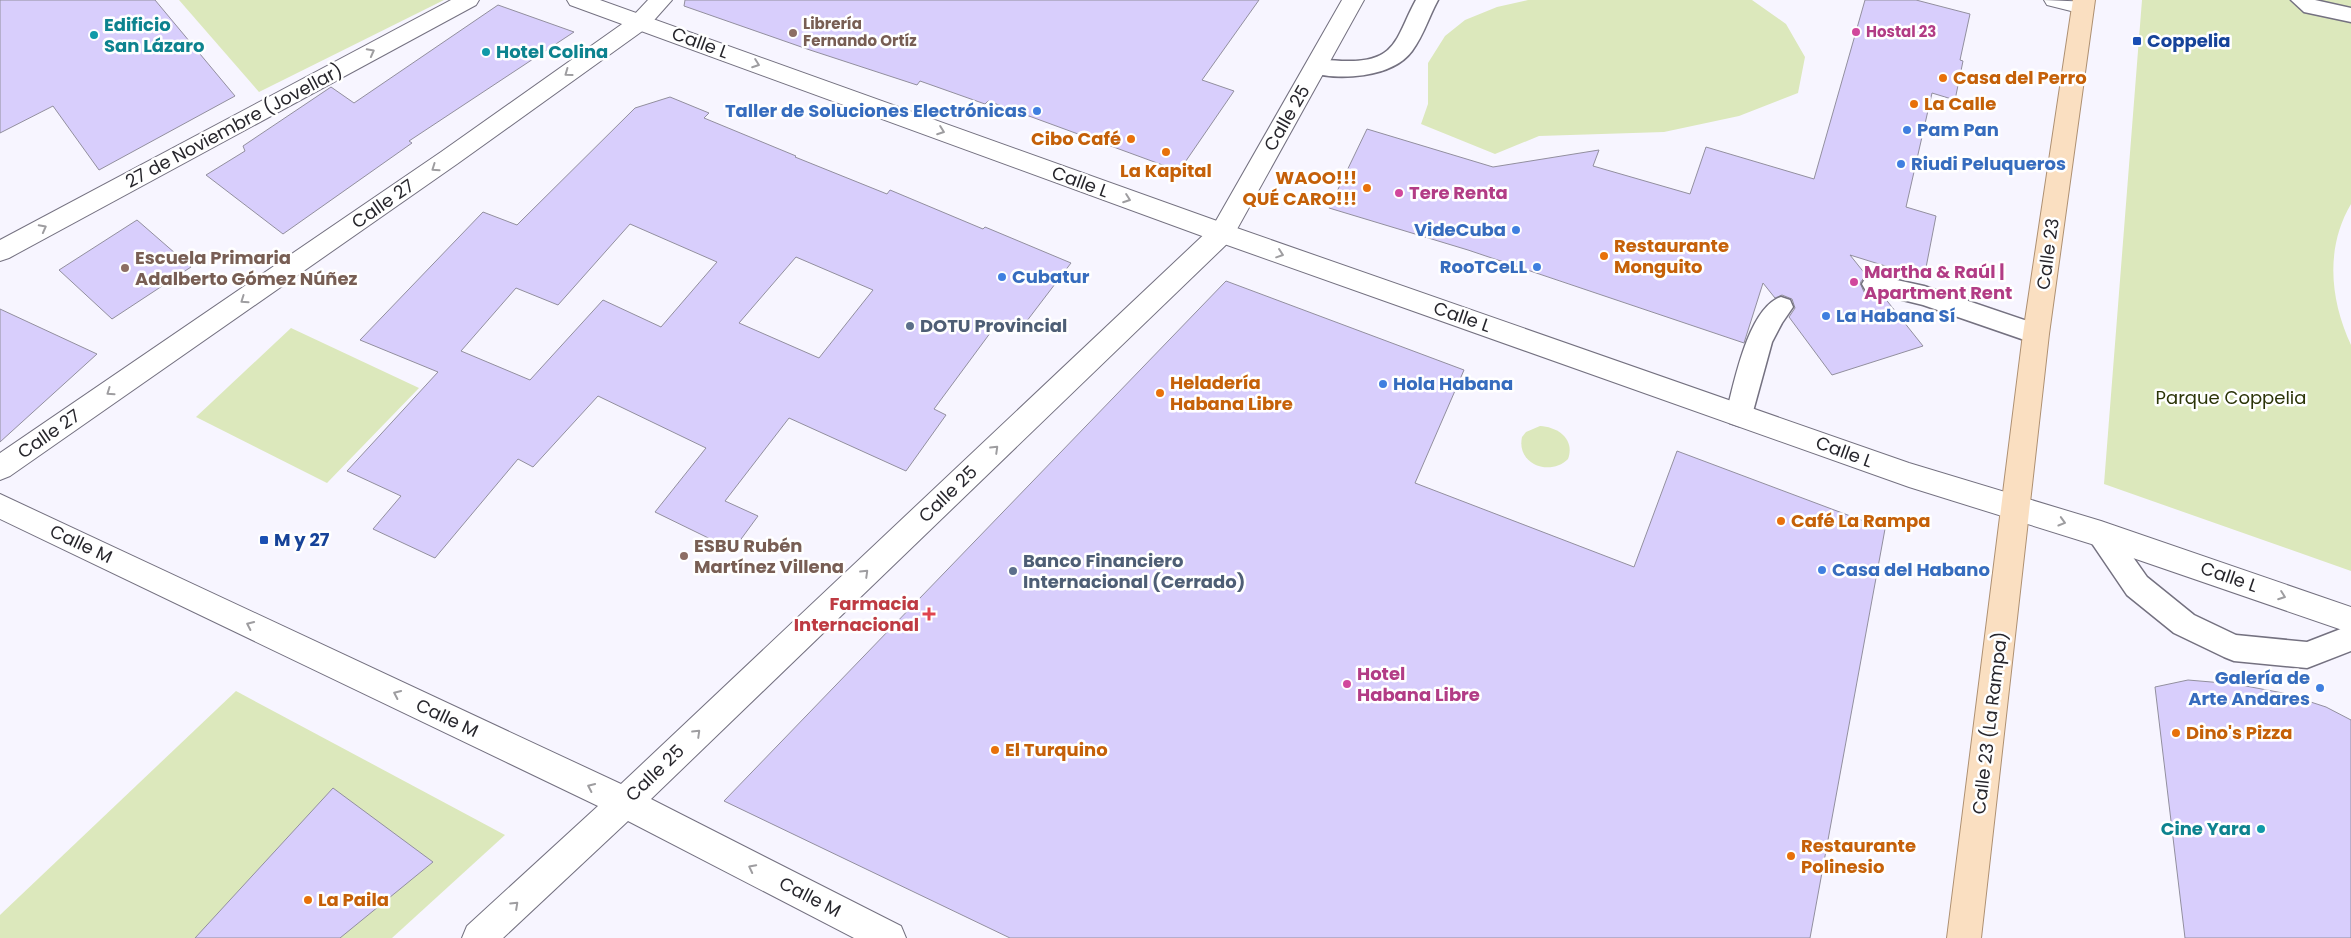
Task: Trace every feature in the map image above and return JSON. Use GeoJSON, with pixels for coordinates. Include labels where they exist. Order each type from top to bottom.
{"type":"FeatureCollection","features":[{"type":"Feature","properties":{"kind":"main road","name":"Calle 23"},"geometry":{"type":"LineString","coordinates":[[2015,509],[2036,334],[2084,4]]}},
{"type":"Feature","properties":{"kind":"main road","name":"Calle 23 (La Rampa)"},"geometry":{"type":"LineString","coordinates":[[1964,938],[2015,509]]}},
{"type":"Feature","properties":{"kind":"street","name":"27 de Noviembre (Jovellar)"},"geometry":{"type":"LineString","coordinates":[[0,251],[468,0]]}},
{"type":"Feature","properties":{"kind":"street","name":"Calle L"},"geometry":{"type":"LineString","coordinates":[[578,0],[1222,233],[1908,475],[2101,534],[2351,620]]}},
{"type":"Feature","properties":{"kind":"street","name":"Calle 27"},"geometry":{"type":"LineString","coordinates":[[0,468],[449,158],[640,22],[661,0]]}},
{"type":"Feature","properties":{"kind":"street","name":"Calle 25"},"geometry":{"type":"LineString","coordinates":[[479,938],[1222,233],[1353,0]]}},
{"type":"Feature","properties":{"kind":"street"},"geometry":{"type":"LineString","coordinates":[[2055,0],[2084,4]]}},
{"type":"Feature","properties":{"kind":"street","name":"Calle M"},"geometry":{"type":"LineString","coordinates":[[0,506],[624,802],[889,938]]}},
{"type":"Feature","properties":{"kind":"lane"},"geometry":{"type":"LineString","coordinates":[[1316,67],[1362,69],[1385,62],[1404,47],[1425,2],[1428,0]]}},
{"type":"Feature","properties":{"kind":"lane"},"geometry":{"type":"LineString","coordinates":[[2301,0],[2312,6],[2351,15]]}},
{"type":"Feature","properties":{"kind":"lane"},"geometry":{"type":"LineString","coordinates":[[1874,284],[1924,296],[2036,334]]}},
{"type":"Feature","properties":{"kind":"lane"},"geometry":{"type":"LineString","coordinates":[[1739,415],[1753,361],[1768,324],[1781,307]]}},
{"type":"Feature","properties":{"kind":"lane"},"geometry":{"type":"LineString","coordinates":[[2101,534],[2137,586],[2184,624],[2234,648],[2308,655],[2351,638]]}},
{"type":"Feature","properties":{"kind":"green space"},"geometry":{"type":"Polygon","coordinates":[[[179,0],[444,0],[259,92],[179,0]]]}},
{"type":"Feature","properties":{"kind":"green space"},"geometry":{"type":"Polygon","coordinates":[[[1528,0],[1752,0],[1786,24],[1805,57],[1798,93],[1739,116],[1664,132],[1539,136],[1495,154],[1421,124],[1428,104],[1428,63],[1445,36],[1465,20],[1497,7],[1528,0]]]}},
{"type":"Feature","properties":{"kind":"green space","name":"Parque Coppelia"},"geometry":{"type":"Polygon","coordinates":[[[2142,0],[2351,0],[2351,204],[2337,238],[2333,274],[2338,310],[2351,345],[2351,571],[2104,484],[2142,0]]]}},
{"type":"Feature","properties":{"kind":"green space"},"geometry":{"type":"Polygon","coordinates":[[[291,328],[419,388],[327,483],[196,417],[291,328]]]}},
{"type":"Feature","properties":{"kind":"green space"},"geometry":{"type":"Polygon","coordinates":[[[1540,426],[1559,432],[1567,440],[1570,452],[1568,459],[1561,464],[1552,467],[1536,465],[1529,461],[1524,454],[1522,437],[1526,432],[1540,426]]]}},
{"type":"Feature","properties":{"kind":"green space"},"geometry":{"type":"Polygon","coordinates":[[[236,691],[505,835],[392,938],[0,938],[0,915],[236,691]]]}},
{"type":"Feature","properties":{"kind":"building"},"geometry":{"type":"Polygon","coordinates":[[[0,0],[155,0],[235,96],[99,170],[53,106],[0,133],[0,0]]]}},
{"type":"Feature","properties":{"kind":"building"},"geometry":{"type":"Polygon","coordinates":[[[685,0],[1259,0],[1202,80],[1234,91],[1179,171],[988,101],[985,104],[920,81],[917,85],[810,50],[684,6],[685,0]]]}},
{"type":"Feature","properties":{"kind":"building"},"geometry":{"type":"Polygon","coordinates":[[[1865,0],[1916,0],[1970,14],[1960,60],[1963,61],[1955,100],[1932,93],[1906,207],[1936,216],[1924,278],[1850,255],[1866,275],[1860,283],[1864,292],[1884,297],[1923,346],[1832,375],[1789,317],[1795,308],[1792,299],[1782,295],[1775,298],[1763,283],[1744,343],[1468,250],[1329,208],[1367,129],[1493,167],[1599,150],[1593,166],[1690,194],[1706,147],[1814,179],[1865,0]]]}},
{"type":"Feature","properties":{"kind":"building"},"geometry":{"type":"Polygon","coordinates":[[[498,5],[574,32],[409,141],[412,143],[283,234],[206,175],[245,151],[243,146],[331,87],[354,103],[498,5]]]}},
{"type":"Feature","properties":{"kind":"building"},"geometry":{"type":"Polygon","coordinates":[[[670,97],[709,113],[704,118],[795,157],[887,194],[890,190],[1071,263],[1020,330],[999,321],[934,409],[946,415],[906,471],[789,418],[725,501],[758,516],[733,550],[655,512],[706,448],[598,396],[533,467],[518,459],[435,558],[373,529],[401,496],[347,471],[438,372],[360,340],[483,212],[517,225],[635,108],[670,97]],[[630,224],[558,305],[516,288],[461,351],[530,380],[603,300],[661,327],[717,262],[630,224]],[[796,257],[739,323],[819,358],[873,290],[796,257]]]}},
{"type":"Feature","properties":{"kind":"building","name":"Escuela Primaria Adalberto Gómez Núñez"},"geometry":{"type":"Polygon","coordinates":[[[137,220],[191,267],[112,319],[59,270],[137,220]]]}},
{"type":"Feature","properties":{"kind":"building","name":"Hotel Habana Libre"},"geometry":{"type":"Polygon","coordinates":[[[1226,281],[1464,370],[1415,483],[1634,567],[1677,451],[1885,529],[1810,938],[1010,938],[724,801],[1226,281]]]}},
{"type":"Feature","properties":{"kind":"building"},"geometry":{"type":"Polygon","coordinates":[[[0,309],[97,354],[0,442],[0,309]]]}},
{"type":"Feature","properties":{"kind":"building","name":"Cine Yara"},"geometry":{"type":"Polygon","coordinates":[[[2188,680],[2235,684],[2283,693],[2326,707],[2351,720],[2351,938],[2185,938],[2155,687],[2188,680]]]}},
{"type":"Feature","properties":{"kind":"building","name":"La Paila"},"geometry":{"type":"Polygon","coordinates":[[[333,788],[433,862],[340,938],[195,938],[333,788]]]}},
{"type":"Feature","properties":{"kind":"place","name":"Hostal 23"},"geometry":{"type":"Point","coordinates":[1856,32]}},
{"type":"Feature","properties":{"kind":"place","name":"Librería Fernando Ortíz"},"geometry":{"type":"Point","coordinates":[793,33]}},
{"type":"Feature","properties":{"kind":"place","name":"Edificio San Lázaro"},"geometry":{"type":"Point","coordinates":[94,35]}},
{"type":"Feature","properties":{"kind":"place","name":"Coppelia"},"geometry":{"type":"Point","coordinates":[2137,41]}},
{"type":"Feature","properties":{"kind":"place","name":"Hotel Colina"},"geometry":{"type":"Point","coordinates":[486,52]}},
{"type":"Feature","properties":{"kind":"place","name":"Casa del Perro"},"geometry":{"type":"Point","coordinates":[1943,78]}},
{"type":"Feature","properties":{"kind":"place","name":"La Calle"},"geometry":{"type":"Point","coordinates":[1914,104]}},
{"type":"Feature","properties":{"kind":"place","name":"Taller de Soluciones Electrónicas"},"geometry":{"type":"Point","coordinates":[1037,111]}},
{"type":"Feature","properties":{"kind":"place","name":"Pam Pan"},"geometry":{"type":"Point","coordinates":[1907,130]}},
{"type":"Feature","properties":{"kind":"place","name":"Cibo Café"},"geometry":{"type":"Point","coordinates":[1131,139]}},
{"type":"Feature","properties":{"kind":"place","name":"La Kapital"},"geometry":{"type":"Point","coordinates":[1166,152]}},
{"type":"Feature","properties":{"kind":"place","name":"Riudi Peluqueros"},"geometry":{"type":"Point","coordinates":[1901,164]}},
{"type":"Feature","properties":{"kind":"place","name":"WAOO!!! QUÉ CARO!!!"},"geometry":{"type":"Point","coordinates":[1367,188]}},
{"type":"Feature","properties":{"kind":"place","name":"Tere Renta"},"geometry":{"type":"Point","coordinates":[1399,193]}},
{"type":"Feature","properties":{"kind":"place","name":"VideCuba"},"geometry":{"type":"Point","coordinates":[1516,230]}},
{"type":"Feature","properties":{"kind":"place","name":"Restaurante Monguito"},"geometry":{"type":"Point","coordinates":[1604,256]}},
{"type":"Feature","properties":{"kind":"place","name":"RooTCeLL"},"geometry":{"type":"Point","coordinates":[1537,267]}},
{"type":"Feature","properties":{"kind":"place","name":"Escuela Primaria Adalberto Gómez Núñez"},"geometry":{"type":"Point","coordinates":[125,268]}},
{"type":"Feature","properties":{"kind":"place","name":"Cubatur"},"geometry":{"type":"Point","coordinates":[1002,277]}},
{"type":"Feature","properties":{"kind":"place","name":"Martha & Raúl | Apartment Rent"},"geometry":{"type":"Point","coordinates":[1854,282]}},
{"type":"Feature","properties":{"kind":"place","name":"La Habana Sí"},"geometry":{"type":"Point","coordinates":[1826,316]}},
{"type":"Feature","properties":{"kind":"place","name":"DOTU Provincial"},"geometry":{"type":"Point","coordinates":[910,326]}},
{"type":"Feature","properties":{"kind":"place","name":"Hola Habana"},"geometry":{"type":"Point","coordinates":[1383,384]}},
{"type":"Feature","properties":{"kind":"place","name":"Heladería Habana Libre"},"geometry":{"type":"Point","coordinates":[1160,393]}},
{"type":"Feature","properties":{"kind":"place","name":"Café La Rampa"},"geometry":{"type":"Point","coordinates":[1781,521]}},
{"type":"Feature","properties":{"kind":"place","name":"M y 27"},"geometry":{"type":"Point","coordinates":[264,540]}},
{"type":"Feature","properties":{"kind":"place","name":"ESBU Rubén Martínez Villena"},"geometry":{"type":"Point","coordinates":[684,556]}},
{"type":"Feature","properties":{"kind":"place","name":"Casa del Habano"},"geometry":{"type":"Point","coordinates":[1822,570]}},
{"type":"Feature","properties":{"kind":"place","name":"Banco Financiero Internacional (Cerrado)"},"geometry":{"type":"Point","coordinates":[1013,571]}},
{"type":"Feature","properties":{"kind":"place","name":"Farmacia Internacional"},"geometry":{"type":"Point","coordinates":[929,614]}},
{"type":"Feature","properties":{"kind":"place","name":"Hotel Habana Libre"},"geometry":{"type":"Point","coordinates":[1347,684]}},
{"type":"Feature","properties":{"kind":"place","name":"Galería de Arte Andares"},"geometry":{"type":"Point","coordinates":[2320,688]}},
{"type":"Feature","properties":{"kind":"place","name":"Dino's Pizza"},"geometry":{"type":"Point","coordinates":[2176,733]}},
{"type":"Feature","properties":{"kind":"place","name":"El Turquino"},"geometry":{"type":"Point","coordinates":[995,750]}},
{"type":"Feature","properties":{"kind":"place","name":"Cine Yara"},"geometry":{"type":"Point","coordinates":[2261,829]}},
{"type":"Feature","properties":{"kind":"place","name":"Restaurante Polinesio"},"geometry":{"type":"Point","coordinates":[1791,856]}},
{"type":"Feature","properties":{"kind":"place","name":"La Paila"},"geometry":{"type":"Point","coordinates":[308,900]}}]}
